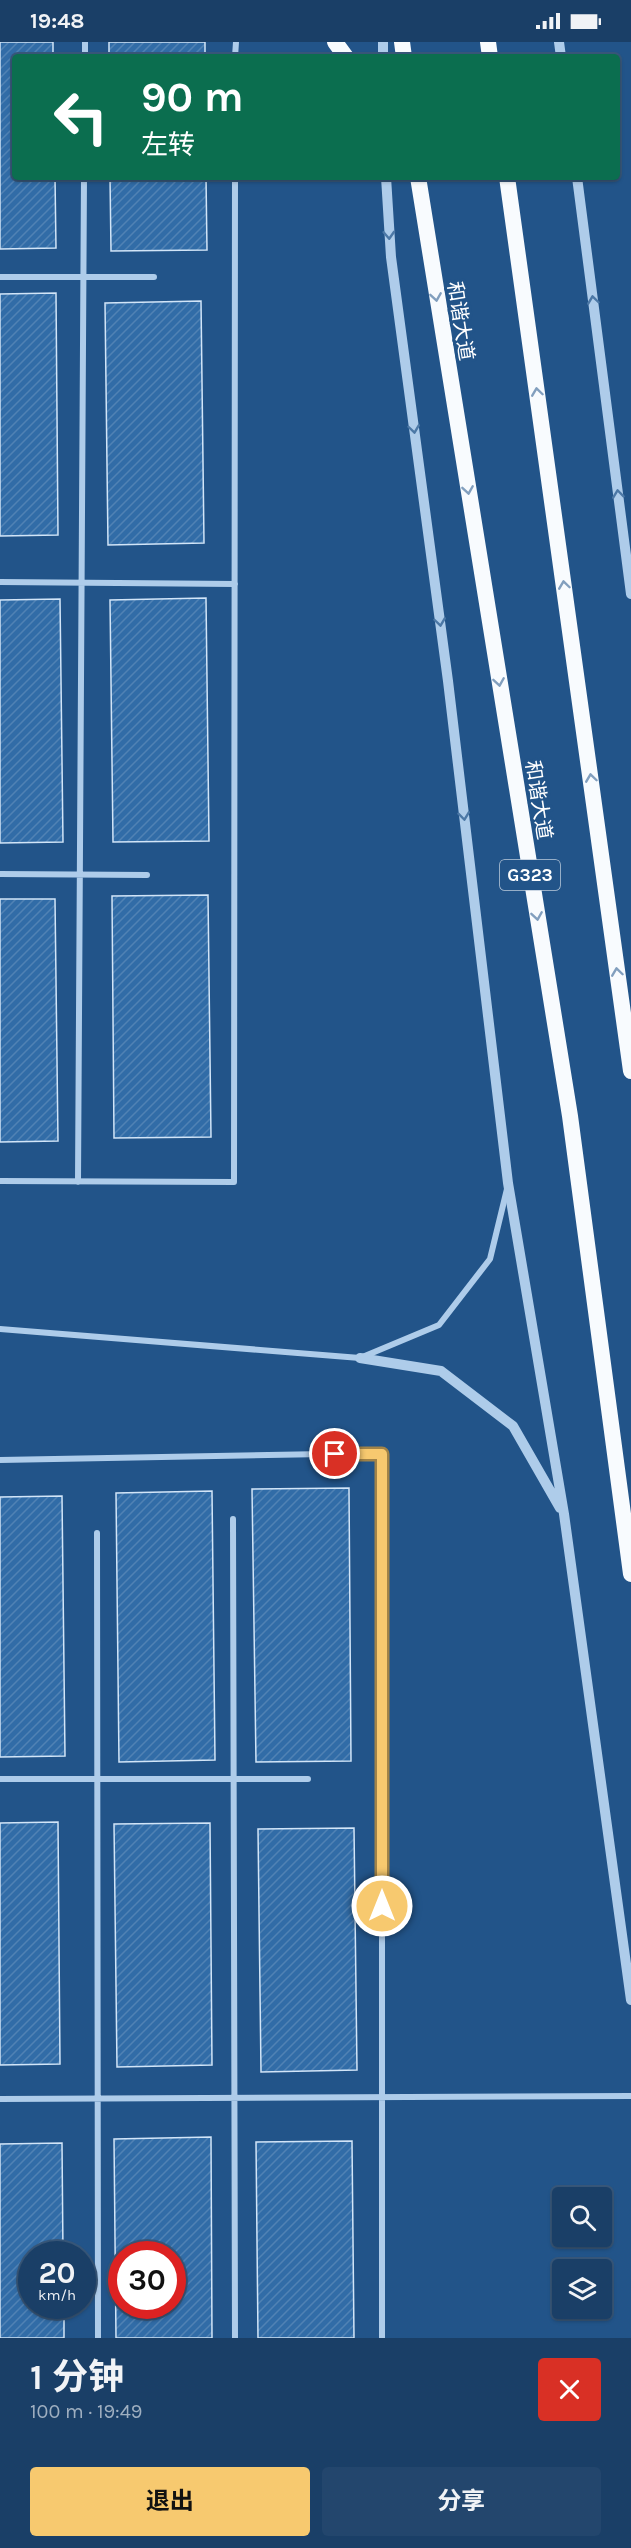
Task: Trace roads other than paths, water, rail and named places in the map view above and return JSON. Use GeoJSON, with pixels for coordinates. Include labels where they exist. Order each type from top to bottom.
{"type":"FeatureCollection","features":[{"type":"Feature","properties":{"kind":"highway"},"geometry":{"type":"LineString","coordinates":[[412,180],[421,203]]}},
{"type":"Feature","properties":{"kind":"highway","name":"和谐大道"},"geometry":{"type":"LineString","coordinates":[[418,180],[570,1116],[631,1574]]}},
{"type":"Feature","properties":{"kind":"highway"},"geometry":{"type":"LineString","coordinates":[[507,180],[631,1071]]}},
{"type":"Feature","properties":{"kind":"street"},"geometry":{"type":"LineString","coordinates":[[78,1182],[84,180]]}},
{"type":"Feature","properties":{"kind":"street"},"geometry":{"type":"LineString","coordinates":[[0,1181],[234,1182],[235,180]]}},
{"type":"Feature","properties":{"kind":"street"},"geometry":{"type":"LineString","coordinates":[[386,180],[390,256],[448,681],[508,1182],[564,1514],[631,2000]]}},
{"type":"Feature","properties":{"kind":"street"},"geometry":{"type":"LineString","coordinates":[[577,180],[631,594]]}},
{"type":"Feature","properties":{"kind":"street"},"geometry":{"type":"LineString","coordinates":[[0,277],[154,277]]}},
{"type":"Feature","properties":{"kind":"street"},"geometry":{"type":"LineString","coordinates":[[0,582],[235,584]]}},
{"type":"Feature","properties":{"kind":"street"},"geometry":{"type":"LineString","coordinates":[[0,874],[147,874]]}},
{"type":"Feature","properties":{"kind":"street"},"geometry":{"type":"LineString","coordinates":[[360,1358],[439,1325],[490,1259],[508,1182]]}},
{"type":"Feature","properties":{"kind":"street"},"geometry":{"type":"LineString","coordinates":[[0,1329],[360,1358],[441,1371],[513,1426],[564,1514]]}},
{"type":"Feature","properties":{"kind":"street"},"geometry":{"type":"LineString","coordinates":[[0,1460],[382,1454],[381,2338]]}},
{"type":"Feature","properties":{"kind":"street"},"geometry":{"type":"LineString","coordinates":[[233,1519],[235,2338]]}},
{"type":"Feature","properties":{"kind":"street"},"geometry":{"type":"LineString","coordinates":[[97,1533],[98,2338]]}},
{"type":"Feature","properties":{"kind":"street"},"geometry":{"type":"LineString","coordinates":[[0,1779],[308,1779]]}},
{"type":"Feature","properties":{"kind":"street"},"geometry":{"type":"LineString","coordinates":[[0,2099],[631,2096]]}}]}
